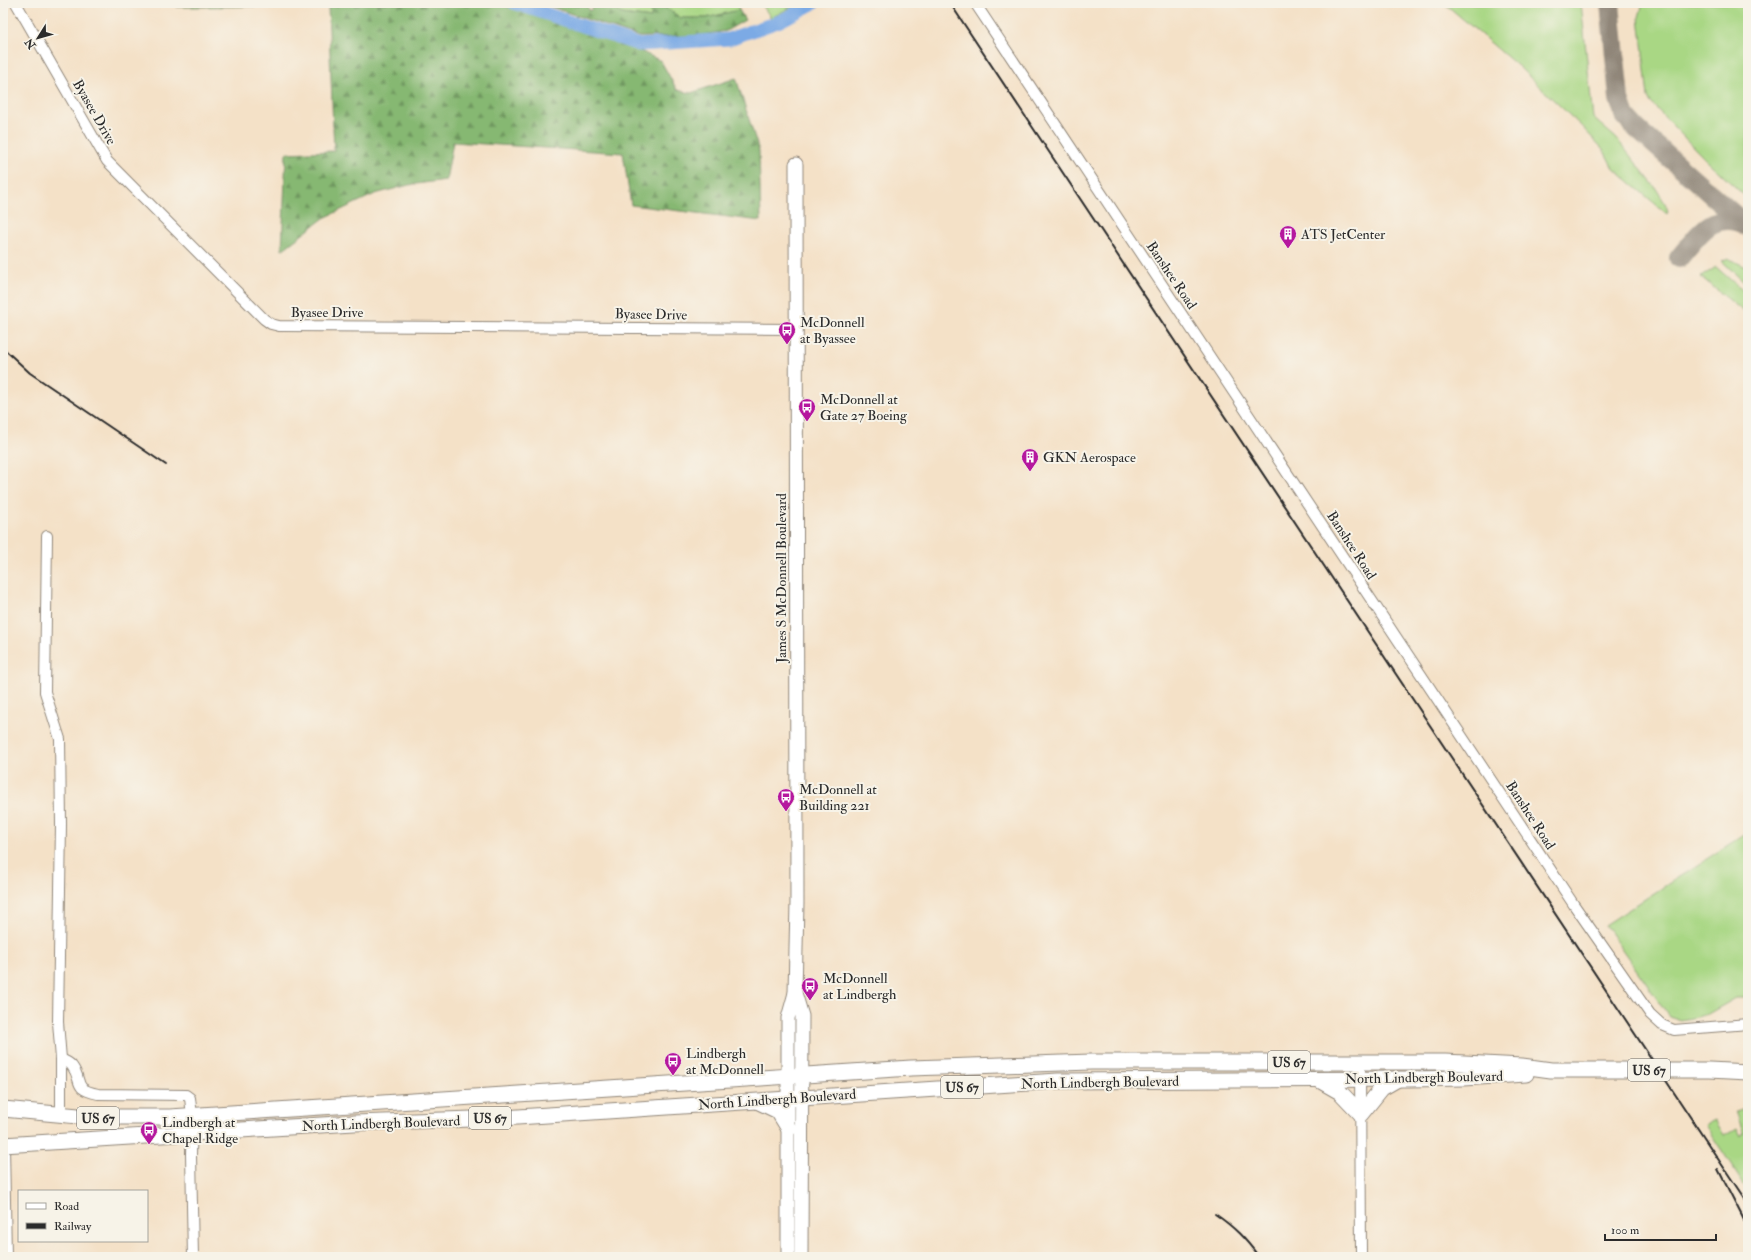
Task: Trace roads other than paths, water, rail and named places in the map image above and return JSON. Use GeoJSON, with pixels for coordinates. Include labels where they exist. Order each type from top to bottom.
{"type":"FeatureCollection","features":[{"type":"Feature","properties":{"kind":"highway","name":"North Lindbergh Boulevard"},"geometry":{"type":"LineString","coordinates":[[3,1109],[61,1116],[123,1118],[192,1116],[919,1068],[1091,1062],[1472,1063],[1522,1066],[1551,1070],[1702,1070],[1748,1072]]}},
{"type":"Feature","properties":{"kind":"highway","name":"North Lindbergh Boulevard"},"geometry":{"type":"LineString","coordinates":[[4,1145],[362,1123],[479,1119],[1058,1081],[1319,1080],[1490,1077],[1551,1070]]}},
{"type":"Feature","properties":{"kind":"highway"},"geometry":{"type":"LineString","coordinates":[[1319,1080],[1340,1092],[1361,1114],[1382,1088],[1396,1079]]}},
{"type":"Feature","properties":{"kind":"highway"},"geometry":{"type":"LineString","coordinates":[[754,1101],[778,1111],[789,1129]]}},
{"type":"Feature","properties":{"kind":"main road","name":"James S McDonnell Boulevard"},"geometry":{"type":"LineString","coordinates":[[796,164],[797,902],[795,993],[788,1018],[795,1076],[801,1257]]}},
{"type":"Feature","properties":{"kind":"main road","name":"James S McDonnell Boulevard"},"geometry":{"type":"LineString","coordinates":[[788,1257],[789,1129],[795,1098]]}},
{"type":"Feature","properties":{"kind":"street","name":"Byasee Drive"},"geometry":{"type":"LineString","coordinates":[[16,3],[107,161],[259,314],[271,324],[287,326],[797,329]]}},
{"type":"Feature","properties":{"kind":"street","name":"Banshee Road"},"geometry":{"type":"LineString","coordinates":[[975,3],[1574,905],[1650,1014],[1662,1025],[1674,1030],[1748,1024]]}},
{"type":"Feature","properties":{"kind":"street"},"geometry":{"type":"LineString","coordinates":[[47,536],[45,692],[60,739],[61,824],[58,1022],[61,1059],[61,1116]]}},
{"type":"Feature","properties":{"kind":"street"},"geometry":{"type":"LineString","coordinates":[[61,1059],[72,1065],[80,1087],[86,1091],[98,1094],[186,1095],[190,1098],[192,1116],[193,1257]]}},
{"type":"Feature","properties":{"kind":"street"},"geometry":{"type":"LineString","coordinates":[[1360,1062],[1361,1257]]}},
{"type":"Feature","properties":{"kind":"street"},"geometry":{"type":"LineString","coordinates":[[4,1145],[6,1257]]}},
{"type":"Feature","properties":{"kind":"waterway"},"geometry":{"type":"LineString","coordinates":[[514,3],[639,45],[729,39],[780,21],[814,3]]}},
{"type":"Feature","properties":{"kind":"railway"},"geometry":{"type":"LineString","coordinates":[[950,3],[1748,1204]]}},
{"type":"Feature","properties":{"kind":"railway"},"geometry":{"type":"LineString","coordinates":[[3,348],[30,373],[166,465]]}},
{"type":"Feature","properties":{"kind":"railway"},"geometry":{"type":"LineString","coordinates":[[1718,1169],[1744,1220],[1748,1242]]}},
{"type":"Feature","properties":{"kind":"railway"},"geometry":{"type":"LineString","coordinates":[[1215,1214],[1239,1233],[1259,1257]]}},
{"type":"Feature","properties":{"kind":"railway"},"geometry":{"type":"LineString","coordinates":[[1748,1252],[1748,1257]]}},
{"type":"Feature","properties":{"kind":"place","name":"ATS JetCenter"},"geometry":{"type":"Point","coordinates":[1288,249]}},
{"type":"Feature","properties":{"kind":"place","name":"McDonnell at Byassee"},"geometry":{"type":"Point","coordinates":[787,345]}},
{"type":"Feature","properties":{"kind":"place","name":"McDonnell at Gate 27 Boeing"},"geometry":{"type":"Point","coordinates":[807,422]}},
{"type":"Feature","properties":{"kind":"place","name":"GKN Aerospace"},"geometry":{"type":"Point","coordinates":[1030,472]}},
{"type":"Feature","properties":{"kind":"place","name":"McDonnell at Building 221"},"geometry":{"type":"Point","coordinates":[786,812]}},
{"type":"Feature","properties":{"kind":"place","name":"McDonnell at Lindbergh"},"geometry":{"type":"Point","coordinates":[810,1001]}},
{"type":"Feature","properties":{"kind":"place","name":"Lindbergh at McDonnell"},"geometry":{"type":"Point","coordinates":[673,1076]}},
{"type":"Feature","properties":{"kind":"place","name":"Lindbergh at Chapel Ridge"},"geometry":{"type":"Point","coordinates":[149,1145]}}]}
